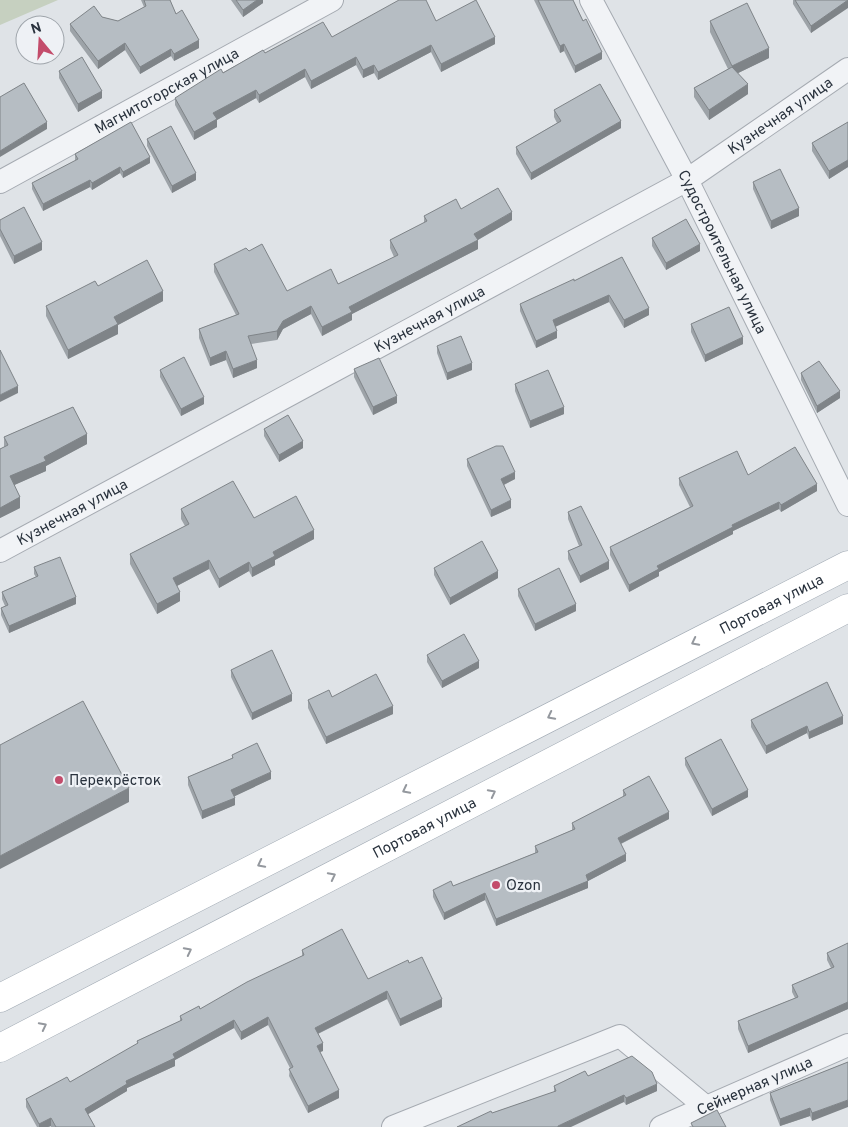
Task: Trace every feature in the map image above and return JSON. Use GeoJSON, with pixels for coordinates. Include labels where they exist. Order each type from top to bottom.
{"type":"FeatureCollection","features":[{"type":"Feature","properties":{"kind":"main road","name":"Портовая улица"},"geometry":{"type":"LineString","coordinates":[[0,998],[848,564]]}},
{"type":"Feature","properties":{"kind":"main road","name":"Портовая улица"},"geometry":{"type":"LineString","coordinates":[[0,1048],[848,608]]}},
{"type":"Feature","properties":{"kind":"street","name":"Магнитогорская улица"},"geometry":{"type":"LineString","coordinates":[[0,182],[332,0]]}},
{"type":"Feature","properties":{"kind":"street","name":"Судостроительная улица"},"geometry":{"type":"LineString","coordinates":[[591,0],[687,180],[848,505]]}},
{"type":"Feature","properties":{"kind":"street","name":"Кузнечная улица"},"geometry":{"type":"LineString","coordinates":[[0,551],[687,180],[848,69]]}},
{"type":"Feature","properties":{"kind":"street"},"geometry":{"type":"LineString","coordinates":[[393,1127],[620,1036],[706,1107]]}},
{"type":"Feature","properties":{"kind":"street","name":"Сейнерная улица"},"geometry":{"type":"LineString","coordinates":[[661,1127],[848,1045]]}},
{"type":"Feature","properties":{"kind":"green space"},"geometry":{"type":"Polygon","coordinates":[[[0,0],[58,0],[23,15],[15,15],[15,19],[0,25],[0,0]]]}},
{"type":"Feature","properties":{"kind":"building"},"geometry":{"type":"Polygon","coordinates":[[[144,0],[170,0],[176,14],[182,10],[199,40],[174,54],[171,49],[140,67],[125,43],[98,61],[70,24],[94,6],[102,17],[118,21],[146,6],[144,0]]]}},
{"type":"Feature","properties":{"kind":"building"},"geometry":{"type":"Polygon","coordinates":[[[236,0],[257,0],[243,10],[236,0]]]}},
{"type":"Feature","properties":{"kind":"building"},"geometry":{"type":"Polygon","coordinates":[[[399,0],[426,0],[436,21],[476,0],[495,37],[441,64],[431,45],[378,72],[374,65],[363,70],[356,57],[311,81],[305,69],[259,95],[256,90],[213,113],[217,119],[194,132],[175,98],[221,69],[223,73],[263,50],[265,53],[323,22],[332,37],[399,0]]]}},
{"type":"Feature","properties":{"kind":"building"},"geometry":{"type":"Polygon","coordinates":[[[538,0],[573,0],[583,21],[586,19],[602,52],[575,66],[564,44],[560,46],[538,0]]]}},
{"type":"Feature","properties":{"kind":"building"},"geometry":{"type":"Polygon","coordinates":[[[795,0],[848,0],[811,26],[795,0]]]}},
{"type":"Feature","properties":{"kind":"building"},"geometry":{"type":"Polygon","coordinates":[[[747,3],[769,48],[732,66],[710,21],[747,3]]]}},
{"type":"Feature","properties":{"kind":"building"},"geometry":{"type":"Polygon","coordinates":[[[82,57],[102,91],[78,104],[59,71],[82,57]]]}},
{"type":"Feature","properties":{"kind":"building"},"geometry":{"type":"Polygon","coordinates":[[[732,67],[748,84],[709,110],[694,88],[732,67]]]}},
{"type":"Feature","properties":{"kind":"building"},"geometry":{"type":"Polygon","coordinates":[[[24,83],[47,122],[0,151],[0,97],[24,83]]]}},
{"type":"Feature","properties":{"kind":"building"},"geometry":{"type":"Polygon","coordinates":[[[600,84],[621,121],[531,173],[516,147],[561,121],[554,110],[600,84]]]}},
{"type":"Feature","properties":{"kind":"building"},"geometry":{"type":"Polygon","coordinates":[[[131,122],[150,157],[123,172],[120,167],[92,183],[90,180],[43,204],[32,183],[78,159],[75,154],[131,122]]]}},
{"type":"Feature","properties":{"kind":"building"},"geometry":{"type":"Polygon","coordinates":[[[848,122],[848,160],[829,171],[812,143],[848,122]]]}},
{"type":"Feature","properties":{"kind":"building"},"geometry":{"type":"Polygon","coordinates":[[[171,126],[196,173],[172,186],[147,139],[171,126]]]}},
{"type":"Feature","properties":{"kind":"building"},"geometry":{"type":"Polygon","coordinates":[[[780,169],[799,208],[771,221],[753,182],[780,169]]]}},
{"type":"Feature","properties":{"kind":"building"},"geometry":{"type":"Polygon","coordinates":[[[498,188],[512,212],[474,234],[478,240],[349,307],[352,312],[322,327],[311,306],[283,321],[277,331],[248,336],[257,360],[233,369],[226,351],[210,358],[199,329],[239,314],[214,264],[246,248],[249,251],[262,244],[287,291],[331,269],[338,284],[398,255],[390,240],[427,221],[424,216],[456,199],[461,209],[498,188]]]}},
{"type":"Feature","properties":{"kind":"building"},"geometry":{"type":"Polygon","coordinates":[[[24,207],[42,242],[14,256],[0,229],[0,220],[24,207]]]}},
{"type":"Feature","properties":{"kind":"building"},"geometry":{"type":"Polygon","coordinates":[[[686,219],[700,244],[666,263],[652,238],[686,219]]]}},
{"type":"Feature","properties":{"kind":"building"},"geometry":{"type":"Polygon","coordinates":[[[622,257],[649,308],[624,320],[609,295],[553,320],[557,331],[536,341],[520,304],[574,279],[574,281],[622,257]]]}},
{"type":"Feature","properties":{"kind":"building"},"geometry":{"type":"Polygon","coordinates":[[[147,260],[163,291],[114,317],[118,324],[68,350],[46,306],[95,281],[98,286],[147,260]]]}},
{"type":"Feature","properties":{"kind":"building"},"geometry":{"type":"Polygon","coordinates":[[[729,307],[743,337],[705,355],[691,324],[729,307]]]}},
{"type":"Feature","properties":{"kind":"building"},"geometry":{"type":"Polygon","coordinates":[[[461,336],[472,363],[447,373],[437,346],[461,336]]]}},
{"type":"Feature","properties":{"kind":"building"},"geometry":{"type":"Polygon","coordinates":[[[0,350],[18,386],[0,395],[0,350]]]}},
{"type":"Feature","properties":{"kind":"building"},"geometry":{"type":"Polygon","coordinates":[[[184,357],[204,397],[181,409],[160,370],[184,357]]]}},
{"type":"Feature","properties":{"kind":"building"},"geometry":{"type":"Polygon","coordinates":[[[379,358],[397,396],[373,407],[354,369],[379,358]]]}},
{"type":"Feature","properties":{"kind":"building"},"geometry":{"type":"Polygon","coordinates":[[[819,361],[840,391],[817,406],[801,373],[819,361]]]}},
{"type":"Feature","properties":{"kind":"building"},"geometry":{"type":"Polygon","coordinates":[[[548,370],[564,407],[530,421],[515,384],[548,370]]]}},
{"type":"Feature","properties":{"kind":"building"},"geometry":{"type":"Polygon","coordinates":[[[73,407],[87,434],[44,457],[46,461],[10,476],[20,497],[0,508],[0,449],[8,445],[4,437],[73,407]]]}},
{"type":"Feature","properties":{"kind":"building"},"geometry":{"type":"Polygon","coordinates":[[[288,415],[303,441],[279,455],[264,429],[288,415]]]}},
{"type":"Feature","properties":{"kind":"building"},"geometry":{"type":"Polygon","coordinates":[[[496,446],[503,446],[515,472],[501,479],[511,500],[491,510],[467,459],[496,446]]]}},
{"type":"Feature","properties":{"kind":"building"},"geometry":{"type":"Polygon","coordinates":[[[795,447],[817,484],[781,505],[779,502],[732,525],[733,527],[657,566],[659,569],[629,585],[610,547],[693,506],[679,478],[737,451],[748,475],[795,447]]]}},
{"type":"Feature","properties":{"kind":"building"},"geometry":{"type":"Polygon","coordinates":[[[233,481],[254,518],[296,496],[314,530],[273,552],[275,556],[252,568],[249,562],[219,579],[209,560],[173,578],[180,592],[157,604],[130,554],[189,524],[181,509],[233,481]]]}},
{"type":"Feature","properties":{"kind":"building"},"geometry":{"type":"Polygon","coordinates":[[[581,506],[609,561],[580,576],[568,551],[582,545],[568,512],[581,506]]]}},
{"type":"Feature","properties":{"kind":"building"},"geometry":{"type":"Polygon","coordinates":[[[482,541],[498,571],[450,598],[434,568],[482,541]]]}},
{"type":"Feature","properties":{"kind":"building"},"geometry":{"type":"Polygon","coordinates":[[[60,557],[76,597],[9,626],[1,608],[8,605],[2,592],[38,576],[34,567],[60,557]]]}},
{"type":"Feature","properties":{"kind":"building"},"geometry":{"type":"Polygon","coordinates":[[[559,568],[576,604],[535,624],[518,589],[559,568]]]}},
{"type":"Feature","properties":{"kind":"building"},"geometry":{"type":"Polygon","coordinates":[[[464,634],[479,661],[442,681],[427,655],[464,634]]]}},
{"type":"Feature","properties":{"kind":"building"},"geometry":{"type":"Polygon","coordinates":[[[272,650],[292,694],[252,713],[231,670],[272,650]]]}},
{"type":"Feature","properties":{"kind":"building"},"geometry":{"type":"Polygon","coordinates":[[[376,674],[393,706],[326,737],[308,700],[329,690],[332,697],[376,674]]]}},
{"type":"Feature","properties":{"kind":"building"},"geometry":{"type":"Polygon","coordinates":[[[827,682],[843,716],[809,732],[807,726],[766,746],[751,720],[827,682]]]}},
{"type":"Feature","properties":{"kind":"building","name":"Перекрёсток"},"geometry":{"type":"Polygon","coordinates":[[[83,701],[129,788],[0,856],[0,745],[83,701]]]}},
{"type":"Feature","properties":{"kind":"building"},"geometry":{"type":"Polygon","coordinates":[[[721,739],[748,790],[712,809],[685,758],[721,739]]]}},
{"type":"Feature","properties":{"kind":"building"},"geometry":{"type":"Polygon","coordinates":[[[257,743],[271,772],[231,790],[235,798],[202,811],[188,777],[233,758],[232,755],[257,743]]]}},
{"type":"Feature","properties":{"kind":"building"},"geometry":{"type":"Polygon","coordinates":[[[649,776],[669,812],[618,838],[626,854],[586,875],[588,881],[496,919],[485,893],[444,913],[433,890],[451,881],[453,886],[538,852],[535,846],[575,829],[572,823],[626,795],[623,790],[649,776]]]}},
{"type":"Feature","properties":{"kind":"building"},"geometry":{"type":"Polygon","coordinates":[[[342,929],[368,979],[408,960],[409,963],[422,957],[442,999],[400,1019],[387,991],[315,1028],[323,1043],[317,1046],[339,1090],[308,1106],[289,1069],[293,1067],[268,1017],[241,1032],[234,1020],[173,1054],[175,1058],[126,1081],[127,1084],[85,1109],[95,1127],[56,1127],[51,1118],[39,1124],[26,1099],[67,1077],[70,1082],[138,1043],[137,1041],[182,1020],[180,1016],[199,1006],[200,1009],[247,982],[304,955],[302,950],[342,929]]]}},
{"type":"Feature","properties":{"kind":"building"},"geometry":{"type":"Polygon","coordinates":[[[848,943],[848,1002],[748,1046],[738,1021],[798,997],[792,985],[834,967],[827,953],[848,943]]]}},
{"type":"Feature","properties":{"kind":"building"},"geometry":{"type":"Polygon","coordinates":[[[632,1056],[652,1072],[657,1084],[626,1098],[624,1095],[558,1127],[457,1127],[491,1111],[492,1113],[556,1091],[554,1086],[585,1071],[588,1076],[632,1056]]]}},
{"type":"Feature","properties":{"kind":"building"},"geometry":{"type":"Polygon","coordinates":[[[848,1062],[848,1100],[812,1113],[810,1108],[780,1119],[770,1093],[848,1062]]]}},
{"type":"Feature","properties":{"kind":"building"},"geometry":{"type":"Polygon","coordinates":[[[717,1110],[726,1127],[693,1127],[691,1123],[717,1110]]]}},
{"type":"Feature","properties":{"kind":"place","name":"Перекрёсток"},"geometry":{"type":"Point","coordinates":[59,780]}},
{"type":"Feature","properties":{"kind":"place","name":"Ozon"},"geometry":{"type":"Point","coordinates":[496,885]}}]}
